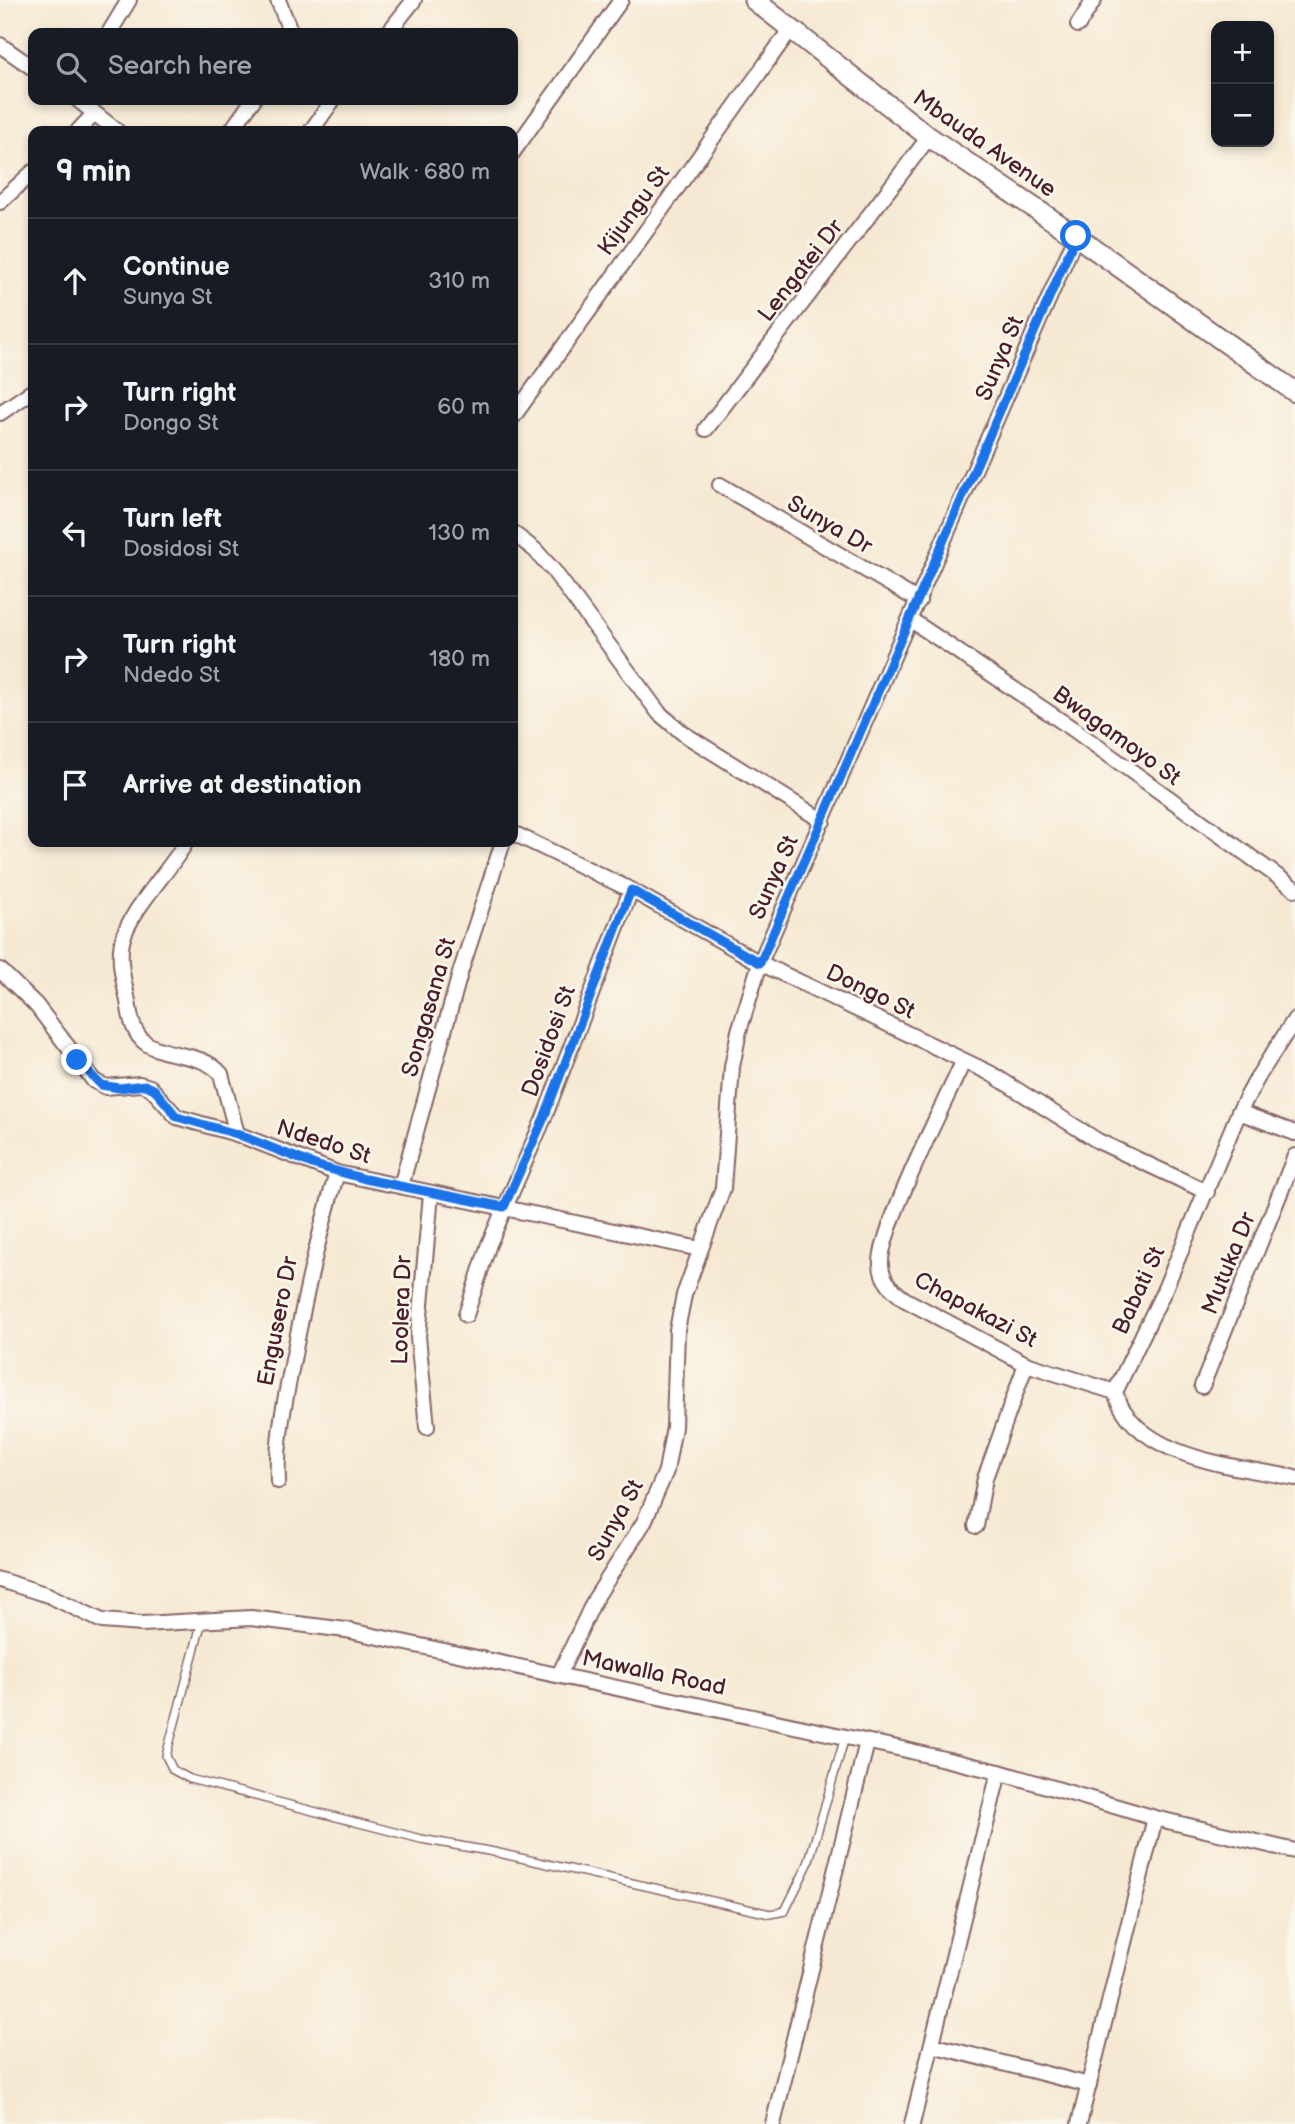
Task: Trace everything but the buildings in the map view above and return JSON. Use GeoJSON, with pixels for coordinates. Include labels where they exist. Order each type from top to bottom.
{"type":"FeatureCollection","features":[{"type":"Feature","properties":{"kind":"street"},"geometry":{"type":"LineString","coordinates":[[112,28],[130,0]]}},
{"type":"Feature","properties":{"kind":"street"},"geometry":{"type":"LineString","coordinates":[[278,0],[289,28]]}},
{"type":"Feature","properties":{"kind":"street"},"geometry":{"type":"LineString","coordinates":[[392,28],[414,0]]}},
{"type":"Feature","properties":{"kind":"street"},"geometry":{"type":"LineString","coordinates":[[518,145],[621,0]]}},
{"type":"Feature","properties":{"kind":"street","name":"Mbauda Avenue"},"geometry":{"type":"LineString","coordinates":[[754,0],[929,137],[1076,236],[1295,392]]}},
{"type":"Feature","properties":{"kind":"street"},"geometry":{"type":"LineString","coordinates":[[1078,25],[1094,0]]}},
{"type":"Feature","properties":{"kind":"street","name":"Kijungu St"},"geometry":{"type":"LineString","coordinates":[[518,410],[790,30]]}},
{"type":"Feature","properties":{"kind":"street"},"geometry":{"type":"LineString","coordinates":[[0,45],[28,65]]}},
{"type":"Feature","properties":{"kind":"street"},"geometry":{"type":"LineString","coordinates":[[84,105],[110,126]]}},
{"type":"Feature","properties":{"kind":"street"},"geometry":{"type":"LineString","coordinates":[[235,126],[249,105]]}},
{"type":"Feature","properties":{"kind":"street"},"geometry":{"type":"LineString","coordinates":[[317,105],[321,114]]}},
{"type":"Feature","properties":{"kind":"street"},"geometry":{"type":"LineString","coordinates":[[314,126],[329,105]]}},
{"type":"Feature","properties":{"kind":"street"},"geometry":{"type":"LineString","coordinates":[[83,126],[94,114]]}},
{"type":"Feature","properties":{"kind":"street","name":"Lengatei Dr"},"geometry":{"type":"LineString","coordinates":[[706,429],[929,137]]}},
{"type":"Feature","properties":{"kind":"street"},"geometry":{"type":"LineString","coordinates":[[0,202],[28,177]]}},
{"type":"Feature","properties":{"kind":"street","name":"Sunya St"},"geometry":{"type":"LineString","coordinates":[[559,1675],[595,1600],[644,1522],[666,1471],[674,1427],[677,1330],[684,1295],[723,1188],[732,1067],[739,1031],[760,963],[1076,236]]}},
{"type":"Feature","properties":{"kind":"street"},"geometry":{"type":"LineString","coordinates":[[0,413],[28,394]]}},
{"type":"Feature","properties":{"kind":"street","name":"Sunya Dr"},"geometry":{"type":"LineString","coordinates":[[720,485],[919,601]]}},
{"type":"Feature","properties":{"kind":"street"},"geometry":{"type":"LineString","coordinates":[[518,537],[535,550],[553,570],[659,713],[684,734],[823,821]]}},
{"type":"Feature","properties":{"kind":"street","name":"Bwagamoyo St"},"geometry":{"type":"LineString","coordinates":[[911,620],[1073,730],[1295,889]]}},
{"type":"Feature","properties":{"kind":"street","name":"Dongo St"},"geometry":{"type":"LineString","coordinates":[[518,835],[631,890],[760,963],[999,1078],[1098,1141],[1207,1192]]}},
{"type":"Feature","properties":{"kind":"street"},"geometry":{"type":"LineString","coordinates":[[183,847],[172,867],[137,911],[122,942],[128,1005],[134,1030],[141,1040],[150,1046],[191,1056],[216,1067],[221,1073],[237,1134]]}},
{"type":"Feature","properties":{"kind":"street","name":"Songasana St"},"geometry":{"type":"LineString","coordinates":[[401,1186],[461,970],[501,847]]}},
{"type":"Feature","properties":{"kind":"street","name":"Dosidosi St"},"geometry":{"type":"LineString","coordinates":[[466,1315],[481,1266],[544,1118],[631,890]]}},
{"type":"Feature","properties":{"kind":"street","name":"Ndedo St"},"geometry":{"type":"LineString","coordinates":[[0,970],[36,1005],[94,1081],[112,1088],[145,1085],[154,1089],[177,1117],[237,1134],[337,1173],[700,1249]]}},
{"type":"Feature","properties":{"kind":"street","name":"Babati St"},"geometry":{"type":"LineString","coordinates":[[1115,1392],[1207,1192],[1239,1112],[1295,1019]]}},
{"type":"Feature","properties":{"kind":"street","name":"Chapakazi St"},"geometry":{"type":"LineString","coordinates":[[962,1062],[896,1210],[881,1253],[882,1275],[889,1287],[904,1299],[1026,1364],[1115,1392]]}},
{"type":"Feature","properties":{"kind":"street"},"geometry":{"type":"LineString","coordinates":[[1239,1112],[1295,1133]]}},
{"type":"Feature","properties":{"kind":"street","name":"Mutuka Dr"},"geometry":{"type":"LineString","coordinates":[[1202,1386],[1295,1156]]}},
{"type":"Feature","properties":{"kind":"street","name":"Engusero Dr"},"geometry":{"type":"LineString","coordinates":[[278,1481],[278,1436],[303,1304],[318,1236],[337,1173]]}},
{"type":"Feature","properties":{"kind":"street","name":"Loolera Dr"},"geometry":{"type":"LineString","coordinates":[[427,1427],[418,1338],[431,1194]]}},
{"type":"Feature","properties":{"kind":"street"},"geometry":{"type":"LineString","coordinates":[[976,1526],[985,1478],[1026,1364]]}},
{"type":"Feature","properties":{"kind":"street"},"geometry":{"type":"LineString","coordinates":[[1115,1392],[1127,1418],[1155,1442],[1218,1462],[1295,1478]]}},
{"type":"Feature","properties":{"kind":"street","name":"Mawalla Road"},"geometry":{"type":"LineString","coordinates":[[0,1580],[48,1595],[102,1621],[142,1624],[202,1618],[251,1618],[346,1630],[846,1736],[999,1772],[1155,1818],[1295,1851]]}},
{"type":"Feature","properties":{"kind":"street"},"geometry":{"type":"LineString","coordinates":[[773,2124],[867,1742]]}},
{"type":"Feature","properties":{"kind":"street"},"geometry":{"type":"LineString","coordinates":[[912,2124],[999,1772]]}},
{"type":"Feature","properties":{"kind":"street"},"geometry":{"type":"LineString","coordinates":[[1079,2124],[1155,1818]]}},
{"type":"Feature","properties":{"kind":"street"},"geometry":{"type":"LineString","coordinates":[[932,2045],[1088,2085]]}},
{"type":"Feature","properties":{"kind":"lane"},"geometry":{"type":"LineString","coordinates":[[202,1618],[166,1756],[173,1770],[190,1779],[408,1836],[494,1852],[769,1914],[785,1911],[808,1864],[846,1736]]}},
{"type":"Feature","properties":{"kind":"route"},"geometry":{"type":"LineString","coordinates":[[77,1060],[94,1081],[106,1087],[119,1088],[140,1084],[154,1089],[177,1117],[190,1123],[237,1134],[337,1173],[504,1207],[530,1154],[631,890],[760,963],[1076,236]]}}]}
